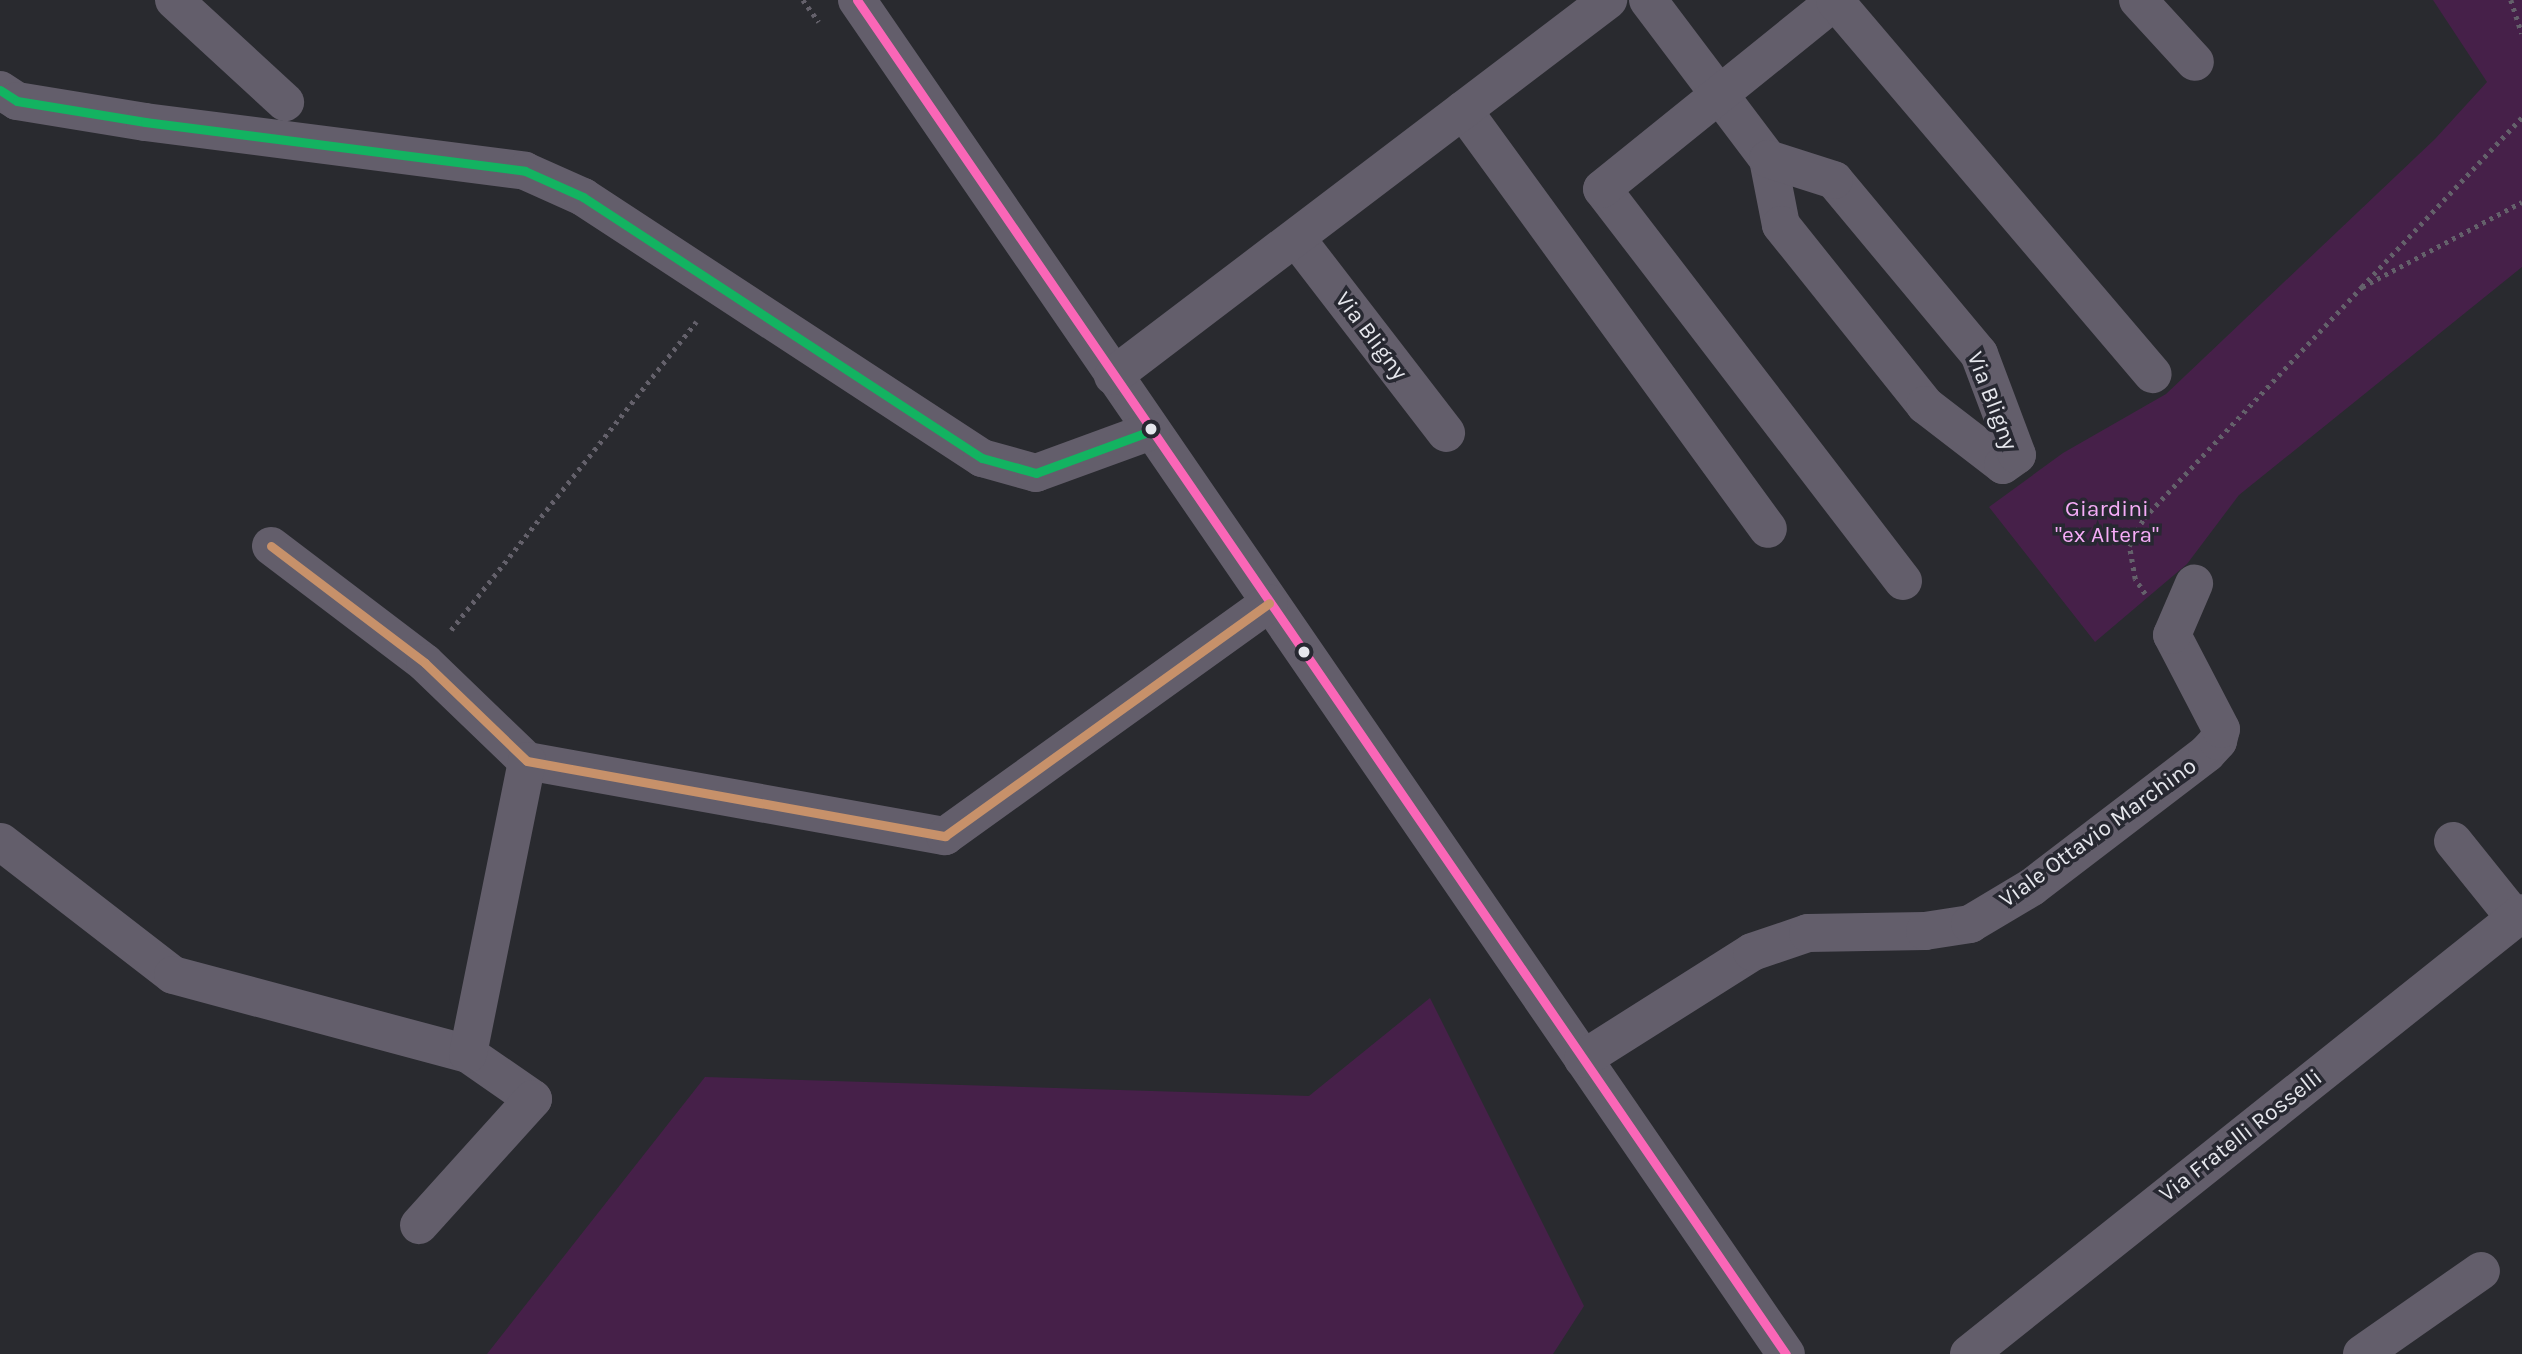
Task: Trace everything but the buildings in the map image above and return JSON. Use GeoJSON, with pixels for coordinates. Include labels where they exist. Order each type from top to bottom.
{"type":"FeatureCollection","features":[{"type":"Feature","properties":{"kind":"street"},"geometry":{"type":"LineString","coordinates":[[174,0],[285,102]]}},
{"type":"Feature","properties":{"kind":"street"},"geometry":{"type":"LineString","coordinates":[[857,0],[1786,1354]]}},
{"type":"Feature","properties":{"kind":"street"},"geometry":{"type":"LineString","coordinates":[[1113,376],[1608,0]]}},
{"type":"Feature","properties":{"kind":"street","name":"Via Bligny"},"geometry":{"type":"LineString","coordinates":[[1647,0],[1768,159],[1782,225],[1925,405],[2003,465],[2017,455],[1979,355],[1834,180],[1768,159]]}},
{"type":"Feature","properties":{"kind":"street"},"geometry":{"type":"LineString","coordinates":[[2138,0],[2195,62]]}},
{"type":"Feature","properties":{"kind":"street"},"geometry":{"type":"LineString","coordinates":[[1903,581],[1602,189],[1835,1],[2152,374]]}},
{"type":"Feature","properties":{"kind":"street"},"geometry":{"type":"LineString","coordinates":[[0,90],[16,101],[145,122],[525,171],[583,197],[982,458],[1036,473],[1150,430]]}},
{"type":"Feature","properties":{"kind":"street"},"geometry":{"type":"LineString","coordinates":[[1463,110],[1768,529]]}},
{"type":"Feature","properties":{"kind":"street","name":"Via Bligny"},"geometry":{"type":"LineString","coordinates":[[1296,238],[1446,433]]}},
{"type":"Feature","properties":{"kind":"street"},"geometry":{"type":"LineString","coordinates":[[271,546],[425,663],[527,761],[945,836],[1269,603]]}},
{"type":"Feature","properties":{"kind":"street"},"geometry":{"type":"LineString","coordinates":[[2172,635],[2194,584]]}},
{"type":"Feature","properties":{"kind":"street","name":"Viale Ottavio Marchino"},"geometry":{"type":"LineString","coordinates":[[1583,1059],[1752,952],[1808,933],[1924,931],[1970,923],[2032,887],[2207,753],[2218,741],[2221,729],[2172,635]]}},
{"type":"Feature","properties":{"kind":"street"},"geometry":{"type":"LineString","coordinates":[[468,1054],[527,761]]}},
{"type":"Feature","properties":{"kind":"street","name":"Via Fratelli Rosselli"},"geometry":{"type":"LineString","coordinates":[[1969,1354],[2519,916],[2453,841]]}},
{"type":"Feature","properties":{"kind":"street"},"geometry":{"type":"LineString","coordinates":[[1,842],[173,975],[468,1054],[533,1098],[419,1225]]}},
{"type":"Feature","properties":{"kind":"street"},"geometry":{"type":"LineString","coordinates":[[2362,1354],[2480,1271]]}},
{"type":"Feature","properties":{"kind":"path"},"geometry":{"type":"LineString","coordinates":[[2511,0],[2522,33]]}},
{"type":"Feature","properties":{"kind":"path"},"geometry":{"type":"LineString","coordinates":[[2172,635],[2135,579],[2129,546],[2144,517],[2522,118]]}},
{"type":"Feature","properties":{"kind":"path"},"geometry":{"type":"LineString","coordinates":[[2362,287],[2522,202]]}},
{"type":"Feature","properties":{"kind":"path"},"geometry":{"type":"LineString","coordinates":[[425,663],[721,287]]}},
{"type":"Feature","properties":{"kind":"green space","name":"Giardini \"ex Altera\""},"geometry":{"type":"Polygon","coordinates":[[[2433,0],[2522,0],[2522,267],[2239,495],[2187,564],[2095,642],[1989,507],[2063,453],[2166,394],[2435,139],[2487,82],[2433,0]]]}},
{"type":"Feature","properties":{"kind":"green space"},"geometry":{"type":"Polygon","coordinates":[[[1430,998],[1584,1306],[1553,1354],[487,1354],[705,1077],[1309,1096],[1430,998]]]}},
{"type":"Feature","properties":{"kind":"transit line"},"geometry":{"type":"LineString","coordinates":[[857,0],[1786,1354]]}},
{"type":"Feature","properties":{"kind":"transit line"},"geometry":{"type":"LineString","coordinates":[[0,90],[17,101],[145,122],[525,171],[583,197],[982,458],[1036,473],[1151,431]]}},
{"type":"Feature","properties":{"kind":"transit line"},"geometry":{"type":"LineString","coordinates":[[271,546],[425,663],[527,761],[945,836],[1269,603]]}}]}
